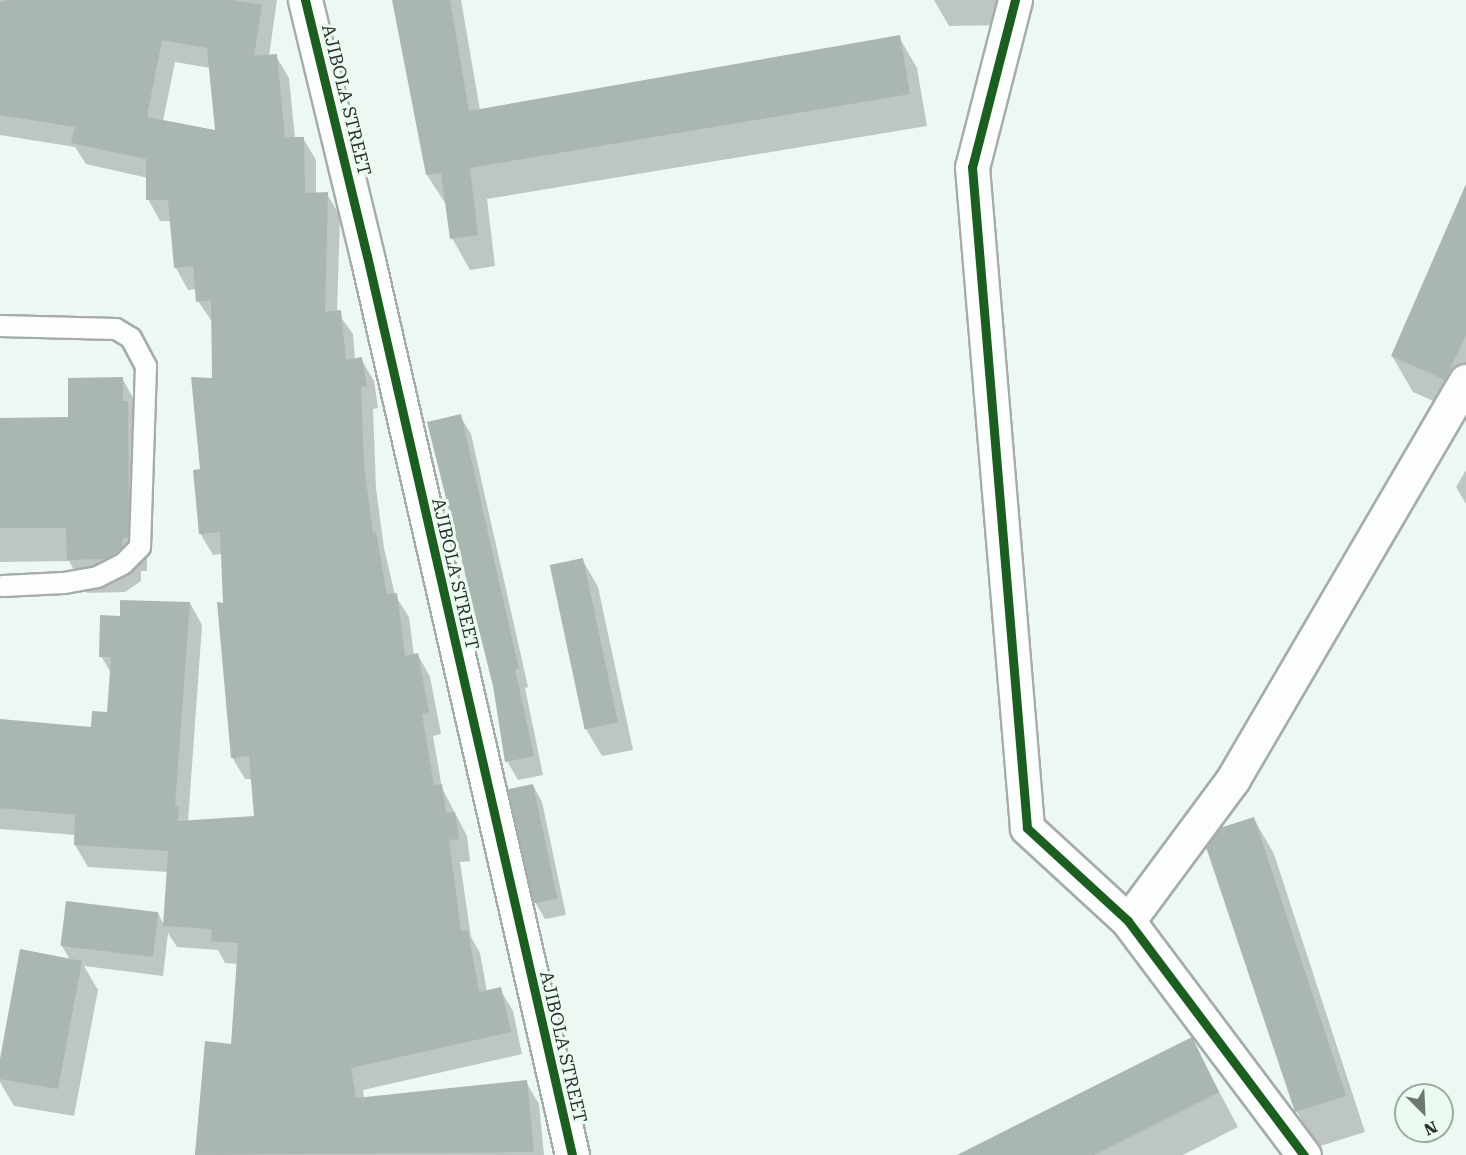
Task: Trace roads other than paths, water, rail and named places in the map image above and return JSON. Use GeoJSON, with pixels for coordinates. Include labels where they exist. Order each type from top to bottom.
{"type":"FeatureCollection","features":[{"type":"Feature","properties":{"kind":"street","name":"AJIBOLA STREET"},"geometry":{"type":"LineString","coordinates":[[305,0],[367,256],[572,1155]]}},
{"type":"Feature","properties":{"kind":"street"},"geometry":{"type":"LineString","coordinates":[[1015,0],[972,167],[1027,828],[1128,921],[1304,1155]]}},
{"type":"Feature","properties":{"kind":"street"},"geometry":{"type":"LineString","coordinates":[[1128,921],[1233,779],[1466,381]]}},
{"type":"Feature","properties":{"kind":"lane"},"geometry":{"type":"LineString","coordinates":[[0,326],[116,329],[131,338],[146,366],[140,547],[123,564],[98,577],[64,583],[2,586]]}}]}
